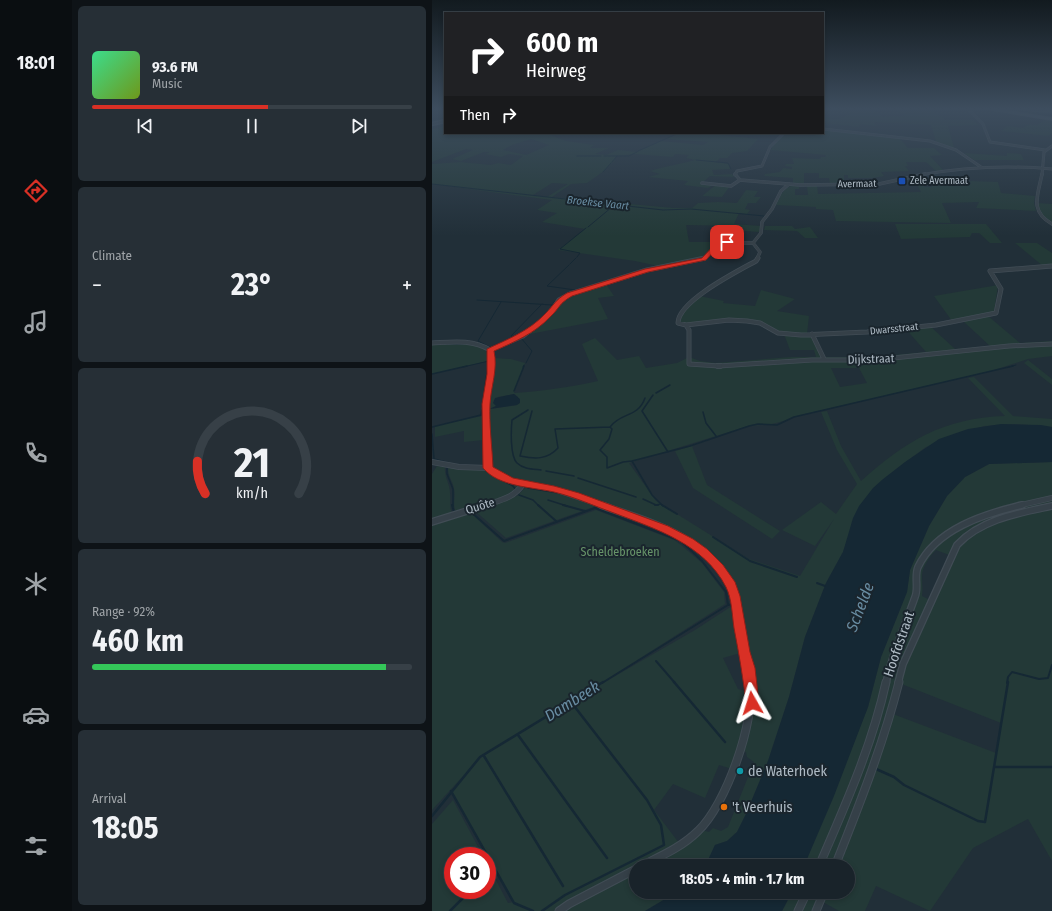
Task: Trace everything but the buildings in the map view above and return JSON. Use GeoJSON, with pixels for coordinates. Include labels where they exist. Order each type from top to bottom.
{"type":"FeatureCollection","features":[{"type":"Feature","properties":{"kind":"street"},"geometry":{"type":"LineString","coordinates":[[702,183],[731,186],[740,180],[735,172],[762,166],[767,151]]}},
{"type":"Feature","properties":{"kind":"street"},"geometry":{"type":"LineString","coordinates":[[957,151],[981,167]]}},
{"type":"Feature","properties":{"kind":"street"},"geometry":{"type":"LineString","coordinates":[[1045,151],[1036,207],[1040,216],[1052,224]]}},
{"type":"Feature","properties":{"kind":"street","name":"Avermaat"},"geometry":{"type":"LineString","coordinates":[[740,180],[789,184],[879,184],[923,174],[981,167],[1052,169]]}},
{"type":"Feature","properties":{"kind":"street"},"geometry":{"type":"LineString","coordinates":[[923,174],[928,179]]}},
{"type":"Feature","properties":{"kind":"street"},"geometry":{"type":"LineString","coordinates":[[753,243],[761,233],[762,222],[772,209],[781,191],[789,184]]}},
{"type":"Feature","properties":{"kind":"street"},"geometry":{"type":"LineString","coordinates":[[490,350],[523,336],[548,316],[559,300],[576,292],[656,268],[704,259],[720,243],[753,243]]}},
{"type":"Feature","properties":{"kind":"street"},"geometry":{"type":"LineString","coordinates":[[686,326],[678,323],[678,318],[696,297],[713,284],[746,267],[758,258],[760,252],[753,243]]}},
{"type":"Feature","properties":{"kind":"street","name":"Dwarsstraat"},"geometry":{"type":"LineString","coordinates":[[686,326],[729,320],[747,321],[760,323],[778,333],[812,334],[867,332],[936,325],[993,315],[997,312],[1001,288],[990,271],[1052,266]]}},
{"type":"Feature","properties":{"kind":"street","name":"Dijkstraat"},"geometry":{"type":"LineString","coordinates":[[686,326],[689,330],[689,364],[719,366],[824,359],[874,360],[1009,346],[1052,344]]}},
{"type":"Feature","properties":{"kind":"street"},"geometry":{"type":"LineString","coordinates":[[812,334],[824,359]]}},
{"type":"Feature","properties":{"kind":"street"},"geometry":{"type":"LineString","coordinates":[[432,343],[473,342],[481,344],[490,350],[492,359],[491,374],[486,404],[488,468]]}},
{"type":"Feature","properties":{"kind":"street"},"geometry":{"type":"LineString","coordinates":[[432,462],[458,467],[488,468],[510,481],[554,489],[576,495],[678,534],[703,552],[719,568],[731,585],[735,596],[752,694],[752,703],[740,750],[719,802],[704,825],[682,844],[654,859]]}},
{"type":"Feature","properties":{"kind":"street","name":"Quôte"},"geometry":{"type":"LineString","coordinates":[[432,522],[513,496],[518,492],[523,484]]}},
{"type":"Feature","properties":{"kind":"street","name":"Hoofdstraat"},"geometry":{"type":"LineString","coordinates":[[822,859],[880,710],[892,660],[918,589],[917,572],[926,553],[957,529],[986,514],[1052,498]]}},
{"type":"Feature","properties":{"kind":"street","name":"Hoofdstraat"},"geometry":{"type":"LineString","coordinates":[[838,859],[859,806],[891,714],[903,664],[957,545],[967,535],[995,520],[1052,506]]}},
{"type":"Feature","properties":{"kind":"street"},"geometry":{"type":"LineString","coordinates":[[559,911],[629,873]]}},
{"type":"Feature","properties":{"kind":"street"},"geometry":{"type":"LineString","coordinates":[[798,911],[804,899]]}},
{"type":"Feature","properties":{"kind":"street"},"geometry":{"type":"LineString","coordinates":[[816,911],[821,899]]}},
{"type":"Feature","properties":{"kind":"green space"},"geometry":{"type":"Polygon","coordinates":[[[432,151],[462,151],[432,162],[432,151]]]}},
{"type":"Feature","properties":{"kind":"green space"},"geometry":{"type":"Polygon","coordinates":[[[472,151],[505,151],[526,155],[536,151],[603,151],[595,154],[606,155],[617,151],[637,152],[640,151],[747,151],[732,153],[727,158],[720,158],[716,162],[729,164],[730,169],[712,170],[714,175],[732,174],[734,177],[710,176],[702,183],[715,184],[708,188],[684,185],[688,181],[648,177],[660,174],[650,171],[695,160],[686,158],[689,155],[675,154],[673,157],[634,154],[616,156],[615,160],[604,171],[587,183],[571,184],[552,197],[674,208],[692,208],[698,203],[737,203],[746,190],[758,191],[754,197],[761,197],[756,203],[748,203],[745,209],[750,210],[747,214],[739,213],[734,224],[761,226],[759,232],[732,230],[733,226],[686,225],[689,242],[725,242],[717,243],[705,257],[658,266],[635,261],[558,250],[585,229],[542,222],[557,213],[537,210],[552,200],[432,184],[432,164],[460,162],[491,165],[498,163],[511,165],[523,156],[509,154],[501,157],[485,154],[490,152],[484,152],[461,161],[452,159],[472,151]],[[552,183],[533,195],[547,197],[568,184],[552,183]]]}},
{"type":"Feature","properties":{"kind":"green space"},"geometry":{"type":"Polygon","coordinates":[[[776,151],[937,151],[942,155],[930,156],[943,170],[936,171],[926,162],[906,162],[908,166],[905,166],[909,171],[881,172],[884,176],[873,178],[848,178],[848,175],[844,175],[844,180],[841,180],[841,183],[830,184],[829,178],[819,178],[819,173],[804,173],[804,184],[793,184],[793,178],[764,176],[765,174],[780,172],[783,168],[792,169],[792,167],[785,166],[786,164],[794,164],[792,158],[820,159],[826,155],[776,151]]]}},
{"type":"Feature","properties":{"kind":"green space"},"geometry":{"type":"Polygon","coordinates":[[[964,153],[1007,156],[1007,153],[1021,154],[1024,160],[974,160],[964,153]]]}},
{"type":"Feature","properties":{"kind":"green space"},"geometry":{"type":"Polygon","coordinates":[[[970,181],[998,182],[1001,193],[1035,196],[1034,203],[1036,211],[976,208],[979,202],[942,203],[951,223],[836,221],[833,210],[816,209],[816,207],[776,205],[784,190],[794,185],[799,185],[799,189],[795,189],[795,195],[808,195],[807,186],[817,185],[818,194],[921,192],[916,183],[922,183],[925,187],[932,187],[931,185],[971,184],[970,181]]]}},
{"type":"Feature","properties":{"kind":"green space"},"geometry":{"type":"Polygon","coordinates":[[[717,184],[730,186],[722,197],[702,196],[717,184]]]}},
{"type":"Feature","properties":{"kind":"green space"},"geometry":{"type":"Polygon","coordinates":[[[1037,203],[1052,204],[1052,223],[1041,215],[1037,203]]]}},
{"type":"Feature","properties":{"kind":"green space"},"geometry":{"type":"Polygon","coordinates":[[[895,224],[986,224],[1002,243],[990,243],[979,233],[972,233],[970,237],[901,239],[895,224]]]}},
{"type":"Feature","properties":{"kind":"green space"},"geometry":{"type":"Polygon","coordinates":[[[765,226],[792,226],[795,229],[810,227],[818,238],[805,238],[797,231],[764,230],[765,226]]]}},
{"type":"Feature","properties":{"kind":"green space"},"geometry":{"type":"Polygon","coordinates":[[[1015,243],[1037,243],[1052,253],[1052,265],[1043,266],[1015,243]]]}},
{"type":"Feature","properties":{"kind":"green space"},"geometry":{"type":"Polygon","coordinates":[[[606,284],[614,296],[598,298],[608,319],[525,335],[551,314],[562,299],[572,294],[606,284]]]}},
{"type":"Feature","properties":{"kind":"green space"},"geometry":{"type":"Polygon","coordinates":[[[998,285],[994,312],[952,321],[934,296],[998,285]]]}},
{"type":"Feature","properties":{"kind":"green space"},"geometry":{"type":"Polygon","coordinates":[[[761,290],[795,299],[777,311],[809,316],[807,334],[782,333],[769,328],[762,322],[749,320],[681,324],[679,319],[691,303],[699,296],[724,301],[723,303],[755,306],[761,290]]]}},
{"type":"Feature","properties":{"kind":"green space","name":"Scheldebroeken"},"geometry":{"type":"Polygon","coordinates":[[[988,316],[1020,343],[1052,341],[1052,356],[1028,359],[991,371],[792,417],[781,422],[745,427],[629,463],[656,501],[749,559],[800,576],[834,519],[815,546],[782,530],[821,502],[836,514],[857,484],[837,450],[821,412],[827,411],[841,446],[861,481],[894,454],[927,434],[963,421],[1005,416],[968,378],[974,377],[1013,416],[1052,419],[1052,427],[1017,424],[984,426],[926,447],[882,480],[848,538],[843,552],[826,583],[805,637],[789,697],[768,761],[737,832],[727,841],[715,845],[708,859],[629,859],[629,899],[665,899],[645,911],[432,911],[432,824],[453,800],[478,847],[444,847],[444,899],[496,899],[496,880],[508,903],[514,902],[496,870],[496,847],[483,847],[451,791],[463,776],[432,810],[432,524],[471,513],[502,542],[505,543],[596,510],[674,540],[702,563],[724,592],[725,604],[584,694],[695,630],[735,604],[731,581],[703,549],[663,526],[560,488],[510,479],[492,468],[486,413],[494,358],[511,359],[525,363],[514,393],[598,381],[582,344],[595,338],[617,360],[639,356],[646,368],[677,363],[689,357],[700,361],[715,363],[791,357],[816,357],[814,350],[790,350],[784,334],[812,334],[824,357],[873,357],[926,352],[905,328],[930,326],[955,349],[990,346],[963,321],[988,316]],[[831,368],[840,387],[867,383],[859,368],[831,368]],[[514,394],[498,397],[496,406],[491,409],[517,405],[518,397],[514,394]],[[744,652],[723,658],[738,689],[752,693],[744,652]],[[740,750],[732,769],[719,765],[705,798],[673,784],[654,810],[679,843],[702,830],[709,832],[713,828],[721,831],[728,827],[754,762],[747,757],[746,752],[740,750]]]}},
{"type":"Feature","properties":{"kind":"green space"},"geometry":{"type":"Polygon","coordinates":[[[432,344],[470,344],[477,346],[483,348],[487,352],[488,361],[432,374],[432,344]]]}},
{"type":"Feature","properties":{"kind":"green space"},"geometry":{"type":"Polygon","coordinates":[[[1028,360],[1052,379],[1052,385],[1024,363],[1028,360]]]}},
{"type":"Feature","properties":{"kind":"green space"},"geometry":{"type":"Polygon","coordinates":[[[482,416],[484,440],[464,442],[464,431],[435,437],[435,426],[482,416]]]}},
{"type":"Feature","properties":{"kind":"green space"},"geometry":{"type":"Polygon","coordinates":[[[692,446],[707,485],[780,531],[772,539],[693,488],[675,451],[692,446]]]}},
{"type":"Feature","properties":{"kind":"green space"},"geometry":{"type":"Polygon","coordinates":[[[1052,462],[1052,861],[1028,819],[973,848],[930,911],[876,886],[865,911],[839,911],[821,901],[816,911],[782,911],[788,899],[855,899],[855,859],[807,859],[868,707],[881,657],[907,592],[910,570],[929,526],[947,496],[965,477],[989,464],[1052,462]],[[936,550],[931,555],[922,573],[922,596],[930,600],[952,556],[936,550]],[[899,683],[893,714],[996,753],[1001,723],[899,683]]]}},
{"type":"Feature","properties":{"kind":"green space"},"geometry":{"type":"Polygon","coordinates":[[[437,466],[445,467],[445,474],[450,490],[450,506],[452,513],[432,521],[432,474],[437,466]]]}},
{"type":"Feature","properties":{"kind":"green space"},"geometry":{"type":"Polygon","coordinates":[[[448,468],[485,470],[517,484],[518,488],[511,495],[456,512],[454,506],[454,489],[448,468]]]}},
{"type":"Feature","properties":{"kind":"green space"},"geometry":{"type":"Polygon","coordinates":[[[526,487],[557,492],[594,504],[596,506],[506,538],[474,510],[517,496],[526,487]]]}},
{"type":"Feature","properties":{"kind":"water"},"geometry":{"type":"Polygon","coordinates":[[[514,394],[520,399],[520,403],[517,405],[489,409],[496,406],[493,403],[495,398],[514,394]]]}},
{"type":"Feature","properties":{"kind":"water","name":"Schelde"},"geometry":{"type":"Polygon","coordinates":[[[1001,424],[1041,425],[1052,427],[1052,462],[989,464],[965,477],[947,496],[929,526],[910,570],[907,592],[881,657],[868,707],[834,796],[807,859],[708,859],[715,845],[727,841],[737,832],[746,814],[768,761],[789,697],[805,637],[826,583],[843,552],[853,518],[859,506],[873,488],[905,462],[939,439],[968,429],[1001,424]]]}},
{"type":"Feature","properties":{"kind":"water"},"geometry":{"type":"Polygon","coordinates":[[[665,899],[788,899],[782,911],[645,911],[665,899]]]}},
{"type":"Feature","properties":{"kind":"waterway"},"geometry":{"type":"LineString","coordinates":[[617,156],[629,156],[637,152]]}},
{"type":"Feature","properties":{"kind":"waterway"},"geometry":{"type":"LineString","coordinates":[[577,156],[601,156]]}},
{"type":"Feature","properties":{"kind":"waterway"},"geometry":{"type":"LineString","coordinates":[[604,156],[617,156]]}},
{"type":"Feature","properties":{"kind":"waterway"},"geometry":{"type":"LineString","coordinates":[[612,162],[617,156]]}},
{"type":"Feature","properties":{"kind":"waterway"},"geometry":{"type":"LineString","coordinates":[[696,160],[728,163],[731,169]]}},
{"type":"Feature","properties":{"kind":"waterway"},"geometry":{"type":"LineString","coordinates":[[603,172],[611,163]]}},
{"type":"Feature","properties":{"kind":"waterway","name":"Broekse Vaart"},"geometry":{"type":"LineString","coordinates":[[432,184],[663,210],[691,209],[764,216]]}},
{"type":"Feature","properties":{"kind":"waterway"},"geometry":{"type":"LineString","coordinates":[[588,227],[612,207]]}},
{"type":"Feature","properties":{"kind":"waterway"},"geometry":{"type":"LineString","coordinates":[[577,257],[580,253],[560,249],[586,228]]}},
{"type":"Feature","properties":{"kind":"waterway"},"geometry":{"type":"LineString","coordinates":[[570,264],[576,258]]}},
{"type":"Feature","properties":{"kind":"waterway"},"geometry":{"type":"LineString","coordinates":[[569,265],[547,286],[575,290]]}},
{"type":"Feature","properties":{"kind":"waterway"},"geometry":{"type":"LineString","coordinates":[[477,300],[542,304]]}},
{"type":"Feature","properties":{"kind":"waterway"},"geometry":{"type":"LineString","coordinates":[[542,304],[552,305],[555,301]]}},
{"type":"Feature","properties":{"kind":"waterway"},"geometry":{"type":"LineString","coordinates":[[490,347],[478,341],[501,302]]}},
{"type":"Feature","properties":{"kind":"waterway"},"geometry":{"type":"LineString","coordinates":[[517,337],[511,336],[542,304]]}},
{"type":"Feature","properties":{"kind":"waterway"},"geometry":{"type":"LineString","coordinates":[[521,338],[532,351],[526,363]]}},
{"type":"Feature","properties":{"kind":"waterway"},"geometry":{"type":"LineString","coordinates":[[446,344],[463,344]]}},
{"type":"Feature","properties":{"kind":"waterway"},"geometry":{"type":"LineString","coordinates":[[483,348],[487,351],[489,359]]}},
{"type":"Feature","properties":{"kind":"waterway"},"geometry":{"type":"LineString","coordinates":[[463,367],[489,361],[488,367]]}},
{"type":"Feature","properties":{"kind":"waterway"},"geometry":{"type":"LineString","coordinates":[[1010,367],[1016,365]]}},
{"type":"Feature","properties":{"kind":"waterway"},"geometry":{"type":"LineString","coordinates":[[432,374],[467,366]]}},
{"type":"Feature","properties":{"kind":"waterway"},"geometry":{"type":"LineString","coordinates":[[482,407],[488,366]]}},
{"type":"Feature","properties":{"kind":"waterway"},"geometry":{"type":"LineString","coordinates":[[514,391],[524,366]]}},
{"type":"Feature","properties":{"kind":"waterway"},"geometry":{"type":"LineString","coordinates":[[668,452],[690,446],[749,426],[758,424],[777,425],[794,417],[1010,367]]}},
{"type":"Feature","properties":{"kind":"waterway"},"geometry":{"type":"LineString","coordinates":[[656,393],[670,385]]}},
{"type":"Feature","properties":{"kind":"waterway"},"geometry":{"type":"LineString","coordinates":[[653,395],[642,411],[668,452]]}},
{"type":"Feature","properties":{"kind":"waterway"},"geometry":{"type":"LineString","coordinates":[[610,427],[614,422],[638,409],[645,398]]}},
{"type":"Feature","properties":{"kind":"waterway"},"geometry":{"type":"LineString","coordinates":[[432,427],[481,415],[482,410]]}},
{"type":"Feature","properties":{"kind":"waterway"},"geometry":{"type":"LineString","coordinates":[[528,410],[512,420],[511,430],[513,455],[517,463],[522,466],[541,470]]}},
{"type":"Feature","properties":{"kind":"waterway"},"geometry":{"type":"LineString","coordinates":[[532,411],[520,456],[540,458],[554,452],[558,448],[555,429],[610,427]]}},
{"type":"Feature","properties":{"kind":"waterway"},"geometry":{"type":"LineString","coordinates":[[703,412],[706,423],[716,436]]}},
{"type":"Feature","properties":{"kind":"waterway"},"geometry":{"type":"LineString","coordinates":[[610,427],[612,429],[609,439],[600,450],[607,457],[607,468],[623,462],[632,461]]}},
{"type":"Feature","properties":{"kind":"waterway"},"geometry":{"type":"LineString","coordinates":[[432,434],[434,459],[449,463]]}},
{"type":"Feature","properties":{"kind":"waterway"},"geometry":{"type":"LineString","coordinates":[[632,461],[668,452]]}},
{"type":"Feature","properties":{"kind":"waterway"},"geometry":{"type":"LineString","coordinates":[[632,461],[652,495],[661,504]]}},
{"type":"Feature","properties":{"kind":"waterway"},"geometry":{"type":"LineString","coordinates":[[447,468],[447,474],[453,489],[453,506]]}},
{"type":"Feature","properties":{"kind":"waterway"},"geometry":{"type":"LineString","coordinates":[[546,471],[574,476]]}},
{"type":"Feature","properties":{"kind":"waterway"},"geometry":{"type":"LineString","coordinates":[[490,473],[513,486],[516,490]]}},
{"type":"Feature","properties":{"kind":"waterway"},"geometry":{"type":"LineString","coordinates":[[578,478],[636,497]]}},
{"type":"Feature","properties":{"kind":"waterway"},"geometry":{"type":"LineString","coordinates":[[528,488],[559,493]]}},
{"type":"Feature","properties":{"kind":"waterway"},"geometry":{"type":"LineString","coordinates":[[519,495],[533,500],[538,505]]}},
{"type":"Feature","properties":{"kind":"waterway"},"geometry":{"type":"LineString","coordinates":[[476,506],[499,499]]}},
{"type":"Feature","properties":{"kind":"waterway"},"geometry":{"type":"LineString","coordinates":[[643,499],[656,505]]}},
{"type":"Feature","properties":{"kind":"waterway"},"geometry":{"type":"LineString","coordinates":[[548,500],[567,506]]}},
{"type":"Feature","properties":{"kind":"waterway"},"geometry":{"type":"LineString","coordinates":[[656,505],[661,504]]}},
{"type":"Feature","properties":{"kind":"waterway"},"geometry":{"type":"LineString","coordinates":[[452,505],[454,512],[480,505]]}},
{"type":"Feature","properties":{"kind":"waterway"},"geometry":{"type":"LineString","coordinates":[[538,505],[556,521]]}},
{"type":"Feature","properties":{"kind":"waterway"},"geometry":{"type":"LineString","coordinates":[[563,505],[585,511]]}},
{"type":"Feature","properties":{"kind":"waterway"},"geometry":{"type":"LineString","coordinates":[[662,505],[677,514]]}},
{"type":"Feature","properties":{"kind":"waterway"},"geometry":{"type":"LineString","coordinates":[[471,512],[504,541],[595,508],[681,541],[702,561],[726,592],[728,605]]}},
{"type":"Feature","properties":{"kind":"waterway"},"geometry":{"type":"LineString","coordinates":[[713,537],[750,561],[797,577]]}},
{"type":"Feature","properties":{"kind":"waterway"},"geometry":{"type":"LineString","coordinates":[[817,583],[825,586]]}},
{"type":"Feature","properties":{"kind":"waterway","name":"Dambeek"},"geometry":{"type":"LineString","coordinates":[[728,605],[733,604]]}},
{"type":"Feature","properties":{"kind":"waterway","name":"Dambeek"},"geometry":{"type":"LineString","coordinates":[[602,683],[728,605]]}},
{"type":"Feature","properties":{"kind":"waterway"},"geometry":{"type":"LineString","coordinates":[[656,661],[675,683]]}},
{"type":"Feature","properties":{"kind":"waterway"},"geometry":{"type":"LineString","coordinates":[[1007,683],[1008,677],[1012,672],[1039,679],[1048,678],[1052,665]]}},
{"type":"Feature","properties":{"kind":"waterway","name":"Dambeek"},"geometry":{"type":"LineString","coordinates":[[452,792],[480,757],[603,682]]}},
{"type":"Feature","properties":{"kind":"waterway"},"geometry":{"type":"LineString","coordinates":[[674,682],[725,742]]}},
{"type":"Feature","properties":{"kind":"waterway"},"geometry":{"type":"LineString","coordinates":[[876,769],[894,777],[904,785],[978,821],[985,822],[1008,682]]}},
{"type":"Feature","properties":{"kind":"waterway"},"geometry":{"type":"LineString","coordinates":[[542,911],[565,895],[664,845],[661,825],[647,800],[571,702]]}},
{"type":"Feature","properties":{"kind":"waterway"},"geometry":{"type":"LineString","coordinates":[[518,735],[607,858]]}},
{"type":"Feature","properties":{"kind":"waterway"},"geometry":{"type":"LineString","coordinates":[[484,756],[563,886]]}},
{"type":"Feature","properties":{"kind":"waterway"},"geometry":{"type":"LineString","coordinates":[[995,767],[1052,767]]}},
{"type":"Feature","properties":{"kind":"waterway","name":"Dambeek"},"geometry":{"type":"LineString","coordinates":[[432,816],[452,792]]}},
{"type":"Feature","properties":{"kind":"waterway"},"geometry":{"type":"LineString","coordinates":[[452,792],[482,847]]}},
{"type":"Feature","properties":{"kind":"waterway"},"geometry":{"type":"LineString","coordinates":[[496,871],[514,903],[533,911]]}},
{"type":"Feature","properties":{"kind":"waterway"},"geometry":{"type":"LineString","coordinates":[[450,911],[462,899]]}},
{"type":"Feature","properties":{"kind":"place","name":"Zele Avermaat"},"geometry":{"type":"Point","coordinates":[902,181]}},
{"type":"Feature","properties":{"kind":"place","name":"de Waterhoek"},"geometry":{"type":"Point","coordinates":[740,771]}},
{"type":"Feature","properties":{"kind":"place","name":"'t Veerhuis"},"geometry":{"type":"Point","coordinates":[724,807]}},
{"type":"Feature","properties":{"kind":"route"},"geometry":{"type":"LineString","coordinates":[[727,242],[718,244],[707,257],[699,261],[638,272],[616,281],[570,294],[559,300],[548,316],[523,336],[490,350],[492,359],[491,374],[486,404],[488,468],[495,474],[510,481],[554,489],[576,495],[664,528],[690,541],[703,552],[719,568],[731,585],[735,596],[744,652],[749,668],[752,703]]}}]}
